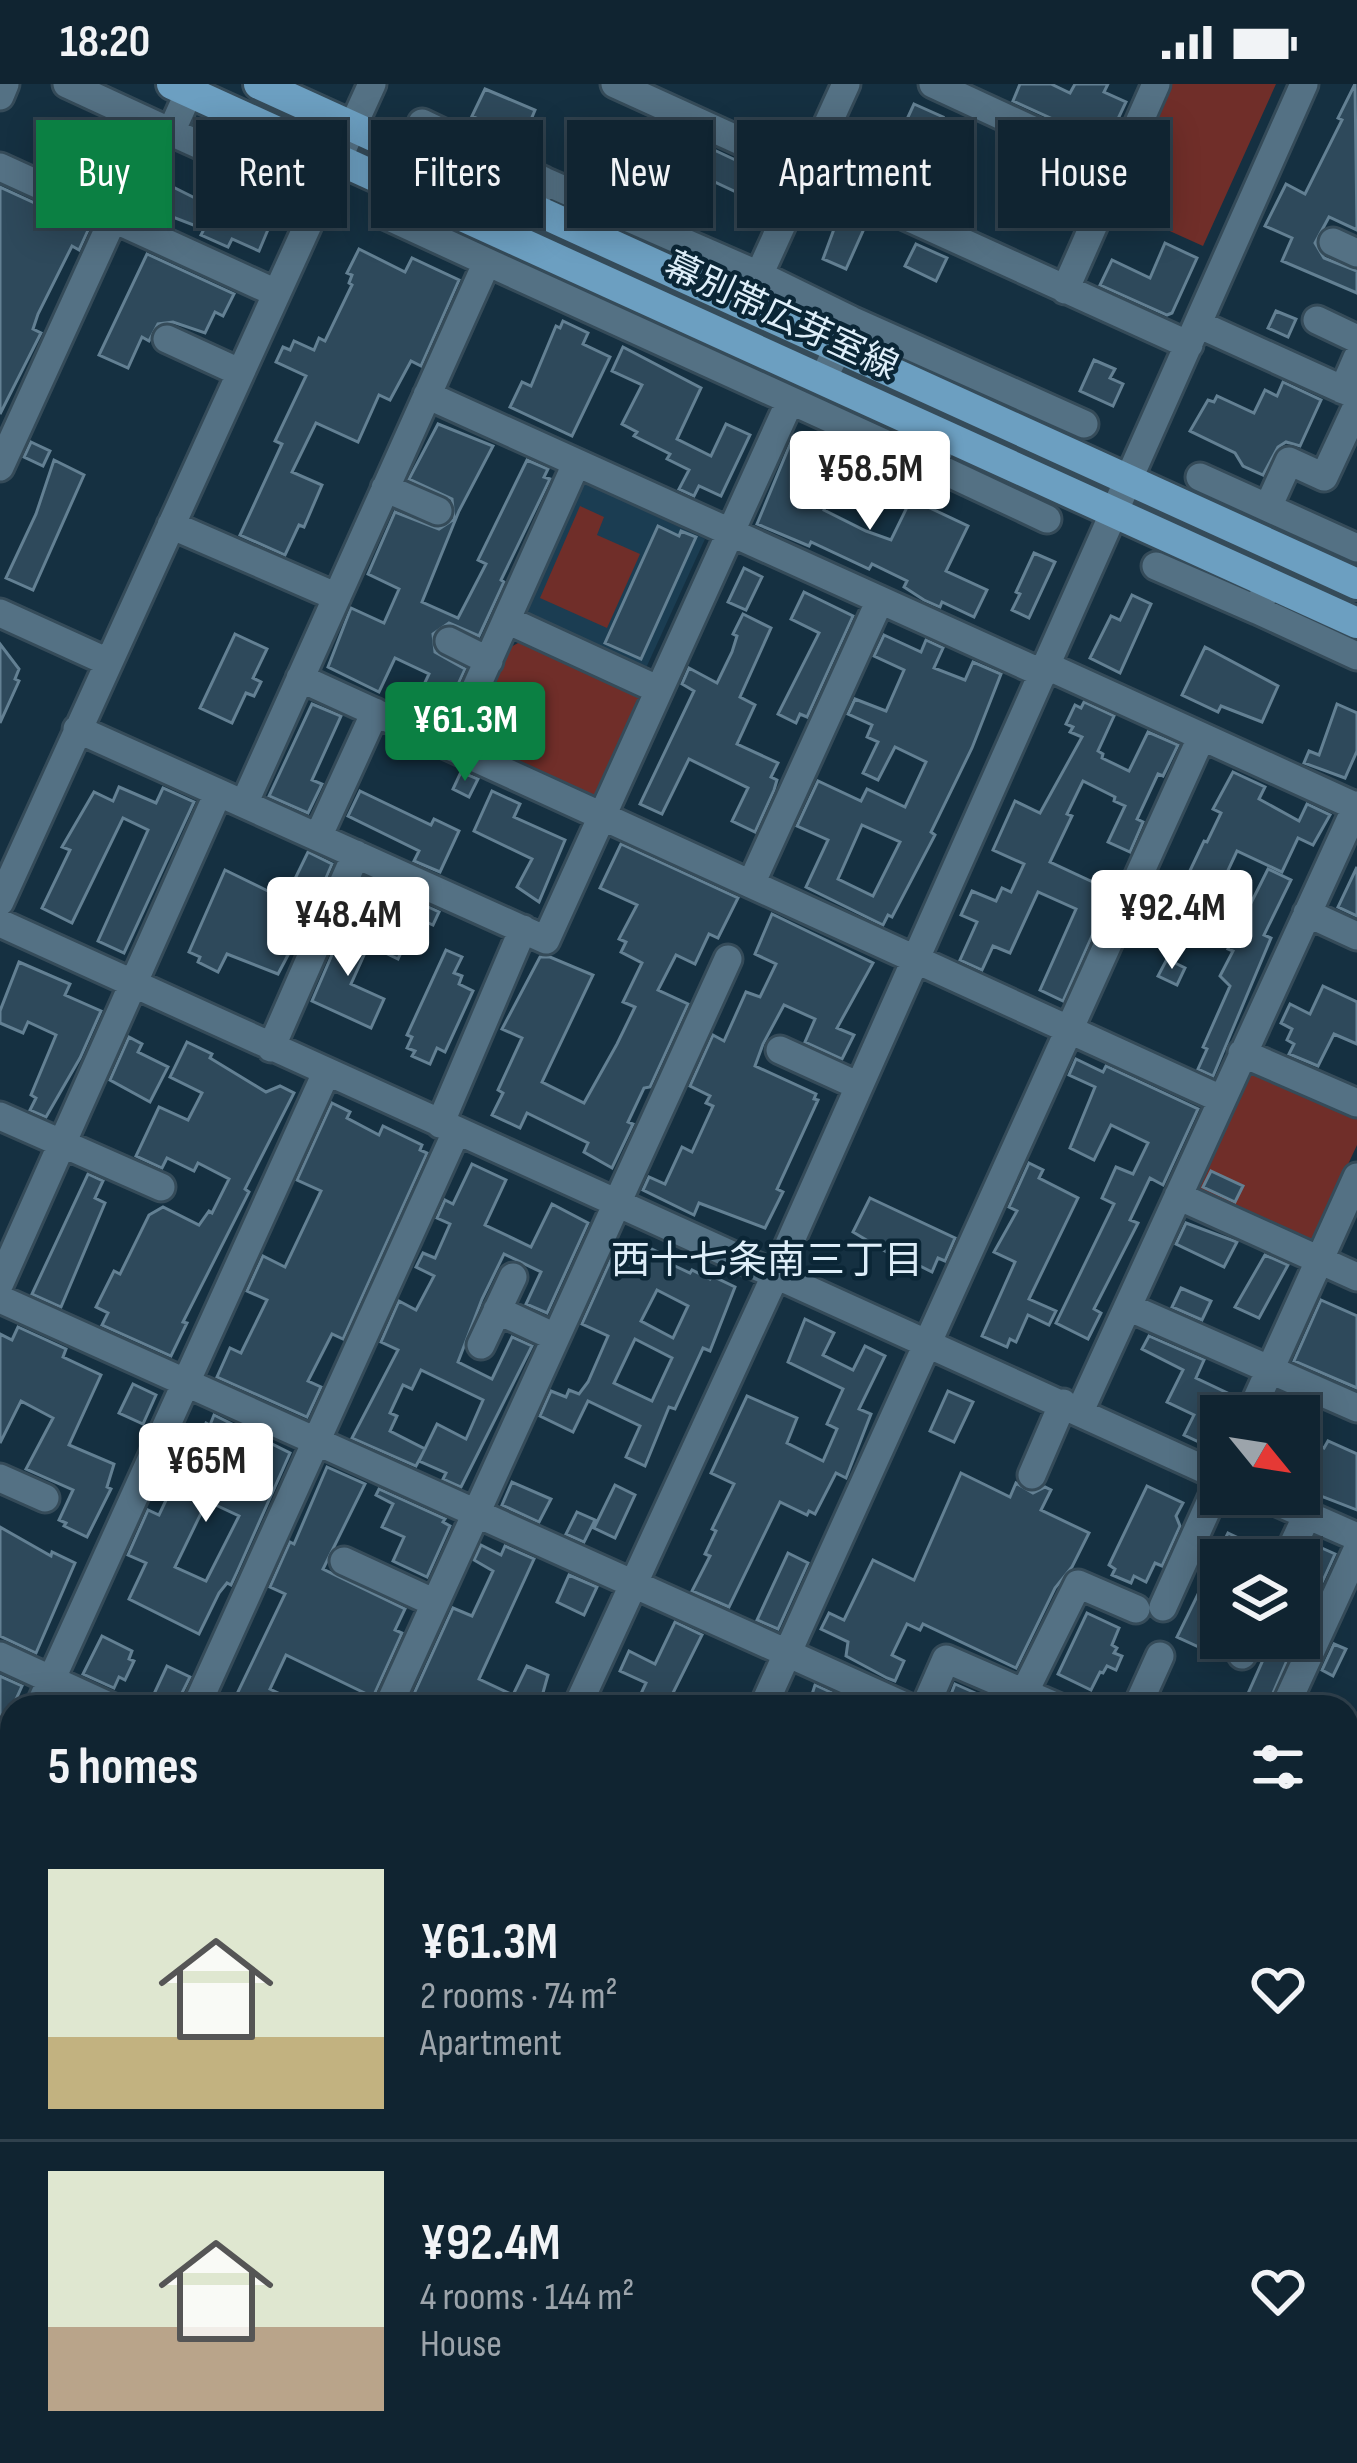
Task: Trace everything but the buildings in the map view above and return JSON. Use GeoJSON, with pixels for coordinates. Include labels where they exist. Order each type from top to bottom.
{"type":"FeatureCollection","features":[{"type":"Feature","properties":{"kind":"main road","name":"幕別帯広芽室線"},"geometry":{"type":"LineString","coordinates":[[259,84],[371,132]]}},
{"type":"Feature","properties":{"kind":"main road","name":"幕別帯広芽室線"},"geometry":{"type":"LineString","coordinates":[[181,88],[250,120]]}},
{"type":"Feature","properties":{"kind":"main road","name":"幕別帯広芽室線"},"geometry":{"type":"LineString","coordinates":[[347,165],[1113,512],[1263,597],[1357,623]]}},
{"type":"Feature","properties":{"kind":"main road","name":"幕別帯広芽室線"},"geometry":{"type":"LineString","coordinates":[[543,198],[606,243],[844,334],[1127,482],[1357,584]]}},
{"type":"Feature","properties":{"kind":"street"},"geometry":{"type":"LineString","coordinates":[[0,96],[5,84]]}},
{"type":"Feature","properties":{"kind":"street"},"geometry":{"type":"LineString","coordinates":[[67,84],[145,120]]}},
{"type":"Feature","properties":{"kind":"street"},"geometry":{"type":"LineString","coordinates":[[347,137],[372,84]]}},
{"type":"Feature","properties":{"kind":"street"},"geometry":{"type":"LineString","coordinates":[[615,84],[737,140]]}},
{"type":"Feature","properties":{"kind":"street"},"geometry":{"type":"LineString","coordinates":[[829,120],[846,84]]}},
{"type":"Feature","properties":{"kind":"street"},"geometry":{"type":"LineString","coordinates":[[933,84],[996,97],[1035,120]]}},
{"type":"Feature","properties":{"kind":"street"},"geometry":{"type":"LineString","coordinates":[[1139,120],[1156,84]]}},
{"type":"Feature","properties":{"kind":"street"},"geometry":{"type":"LineString","coordinates":[[583,1695],[860,1086],[1304,84]]}},
{"type":"Feature","properties":{"kind":"street"},"geometry":{"type":"LineString","coordinates":[[172,128],[181,88]]}},
{"type":"Feature","properties":{"kind":"street"},"geometry":{"type":"LineString","coordinates":[[0,167],[36,184]]}},
{"type":"Feature","properties":{"kind":"street"},"geometry":{"type":"LineString","coordinates":[[543,196],[759,275],[844,334],[1084,424]]}},
{"type":"Feature","properties":{"kind":"street"},"geometry":{"type":"LineString","coordinates":[[0,467],[109,228]]}},
{"type":"Feature","properties":{"kind":"street"},"geometry":{"type":"LineString","coordinates":[[133,228],[274,292]]}},
{"type":"Feature","properties":{"kind":"street"},"geometry":{"type":"LineString","coordinates":[[2,894],[304,228]]}},
{"type":"Feature","properties":{"kind":"street"},"geometry":{"type":"LineString","coordinates":[[414,228],[1046,519]]}},
{"type":"Feature","properties":{"kind":"street"},"geometry":{"type":"LineString","coordinates":[[759,275],[780,228]]}},
{"type":"Feature","properties":{"kind":"street"},"geometry":{"type":"LineString","coordinates":[[930,228],[1066,290],[1352,397]]}},
{"type":"Feature","properties":{"kind":"street"},"geometry":{"type":"LineString","coordinates":[[1066,290],[1092,228]]}},
{"type":"Feature","properties":{"kind":"street"},"geometry":{"type":"LineString","coordinates":[[580,305],[606,243]]}},
{"type":"Feature","properties":{"kind":"street"},"geometry":{"type":"LineString","coordinates":[[0,1283],[131,984],[300,678],[487,262]]}},
{"type":"Feature","properties":{"kind":"street"},"geometry":{"type":"LineString","coordinates":[[1317,320],[1357,339]]}},
{"type":"Feature","properties":{"kind":"street"},"geometry":{"type":"LineString","coordinates":[[823,379],[844,334]]}},
{"type":"Feature","properties":{"kind":"street"},"geometry":{"type":"LineString","coordinates":[[167,339],[239,372]]}},
{"type":"Feature","properties":{"kind":"street"},"geometry":{"type":"LineString","coordinates":[[1268,507],[1289,461],[1324,477],[1352,397],[1357,358]]}},
{"type":"Feature","properties":{"kind":"street"},"geometry":{"type":"LineString","coordinates":[[427,395],[728,533],[1357,806],[1128,1307],[1032,1475]]}},
{"type":"Feature","properties":{"kind":"street"},"geometry":{"type":"LineString","coordinates":[[77,729],[546,940],[790,401]]}},
{"type":"Feature","properties":{"kind":"street"},"geometry":{"type":"LineString","coordinates":[[932,465],[946,436]]}},
{"type":"Feature","properties":{"kind":"street"},"geometry":{"type":"LineString","coordinates":[[450,746],[576,464]]}},
{"type":"Feature","properties":{"kind":"street"},"geometry":{"type":"LineString","coordinates":[[1200,476],[1357,548]]}},
{"type":"Feature","properties":{"kind":"street"},"geometry":{"type":"LineString","coordinates":[[385,488],[438,512]]}},
{"type":"Feature","properties":{"kind":"street"},"geometry":{"type":"LineString","coordinates":[[171,525],[337,598]]}},
{"type":"Feature","properties":{"kind":"street"},"geometry":{"type":"LineString","coordinates":[[1156,566],[1263,597],[1357,656]]}},
{"type":"Feature","properties":{"kind":"street"},"geometry":{"type":"LineString","coordinates":[[751,884],[880,600]]}},
{"type":"Feature","properties":{"kind":"street"},"geometry":{"type":"LineString","coordinates":[[0,613],[108,662]]}},
{"type":"Feature","properties":{"kind":"street"},"geometry":{"type":"LineString","coordinates":[[507,620],[657,689]]}},
{"type":"Feature","properties":{"kind":"street"},"geometry":{"type":"LineString","coordinates":[[448,641],[489,661]]}},
{"type":"Feature","properties":{"kind":"street"},"geometry":{"type":"LineString","coordinates":[[300,678],[1221,1099]]}},
{"type":"Feature","properties":{"kind":"street"},"geometry":{"type":"LineString","coordinates":[[318,838],[375,712]]}},
{"type":"Feature","properties":{"kind":"street"},"geometry":{"type":"LineString","coordinates":[[769,1695],[1201,737]]}},
{"type":"Feature","properties":{"kind":"street"},"geometry":{"type":"LineString","coordinates":[[271,1048],[356,854]]}},
{"type":"Feature","properties":{"kind":"street"},"geometry":{"type":"LineString","coordinates":[[1307,913],[1357,936]]}},
{"type":"Feature","properties":{"kind":"street"},"geometry":{"type":"LineString","coordinates":[[0,923],[1200,1468]]}},
{"type":"Feature","properties":{"kind":"street"},"geometry":{"type":"LineString","coordinates":[[201,1695],[316,1441],[448,1128],[523,929]]}},
{"type":"Feature","properties":{"kind":"street"},"geometry":{"type":"LineString","coordinates":[[393,1695],[728,959]]}},
{"type":"Feature","properties":{"kind":"street"},"geometry":{"type":"LineString","coordinates":[[780,1050],[860,1086]]}},
{"type":"Feature","properties":{"kind":"street"},"geometry":{"type":"LineString","coordinates":[[1242,1053],[1357,1103]]}},
{"type":"Feature","properties":{"kind":"street"},"geometry":{"type":"LineString","coordinates":[[44,1695],[326,1073]]}},
{"type":"Feature","properties":{"kind":"street"},"geometry":{"type":"LineString","coordinates":[[0,1116],[161,1187]]}},
{"type":"Feature","properties":{"kind":"street"},"geometry":{"type":"LineString","coordinates":[[1258,1395],[1357,1177]]}},
{"type":"Feature","properties":{"kind":"street"},"geometry":{"type":"LineString","coordinates":[[1178,1196],[1357,1277]]}},
{"type":"Feature","properties":{"kind":"street"},"geometry":{"type":"LineString","coordinates":[[481,1345],[513,1276]]}},
{"type":"Feature","properties":{"kind":"street"},"geometry":{"type":"LineString","coordinates":[[0,1299],[880,1695]]}},
{"type":"Feature","properties":{"kind":"street"},"geometry":{"type":"LineString","coordinates":[[1128,1307],[1357,1408]]}},
{"type":"Feature","properties":{"kind":"street"},"geometry":{"type":"LineString","coordinates":[[497,1310],[555,1337]]}},
{"type":"Feature","properties":{"kind":"street"},"geometry":{"type":"LineString","coordinates":[[0,1478],[45,1498]]}},
{"type":"Feature","properties":{"kind":"street"},"geometry":{"type":"LineString","coordinates":[[1024,1693],[1078,1584],[1150,1608],[1201,1515]]}},
{"type":"Feature","properties":{"kind":"street"},"geometry":{"type":"LineString","coordinates":[[1295,1539],[1306,1515],[1357,1538]]}},
{"type":"Feature","properties":{"kind":"street"},"geometry":{"type":"LineString","coordinates":[[1320,1614],[1357,1550]]}},
{"type":"Feature","properties":{"kind":"street"},"geometry":{"type":"LineString","coordinates":[[344,1561],[435,1603]]}},
{"type":"Feature","properties":{"kind":"street"},"geometry":{"type":"LineString","coordinates":[[0,1656],[84,1695]]}},
{"type":"Feature","properties":{"kind":"street"},"geometry":{"type":"LineString","coordinates":[[1142,1695],[1160,1656]]}},
{"type":"Feature","properties":{"kind":"street"},"geometry":{"type":"LineString","coordinates":[[930,1695],[946,1659],[1029,1695]]}},
{"type":"Feature","properties":{"kind":"street"},"geometry":{"type":"LineString","coordinates":[[1289,1695],[1299,1659]]}},
{"type":"Feature","properties":{"kind":"shaded area"},"geometry":{"type":"Polygon","coordinates":[[[1166,84],[1276,84],[1203,246],[1163,228],[1170,228],[1170,120],[1150,120],[1166,84]]]}},
{"type":"Feature","properties":{"kind":"shaded area"},"geometry":{"type":"Polygon","coordinates":[[[578,480],[705,539],[646,668],[521,614],[578,480]]]}},
{"type":"Feature","properties":{"kind":"shaded area"},"geometry":{"type":"Polygon","coordinates":[[[580,506],[604,517],[597,535],[640,554],[607,628],[540,598],[580,506]]]}},
{"type":"Feature","properties":{"kind":"shaded area"},"geometry":{"type":"Polygon","coordinates":[[[527,638],[643,692],[596,800],[477,747],[470,732],[507,649],[527,638]]]}},
{"type":"Feature","properties":{"kind":"shaded area"},"geometry":{"type":"Polygon","coordinates":[[[1260,1069],[1357,1114],[1357,1145],[1311,1244],[1198,1193],[1192,1181],[1237,1080],[1260,1069]]]}},
{"type":"Feature","properties":{"kind":"district","name":"西十七条南三丁目"},"geometry":{"type":"Point","coordinates":[767,1261]}}]}
